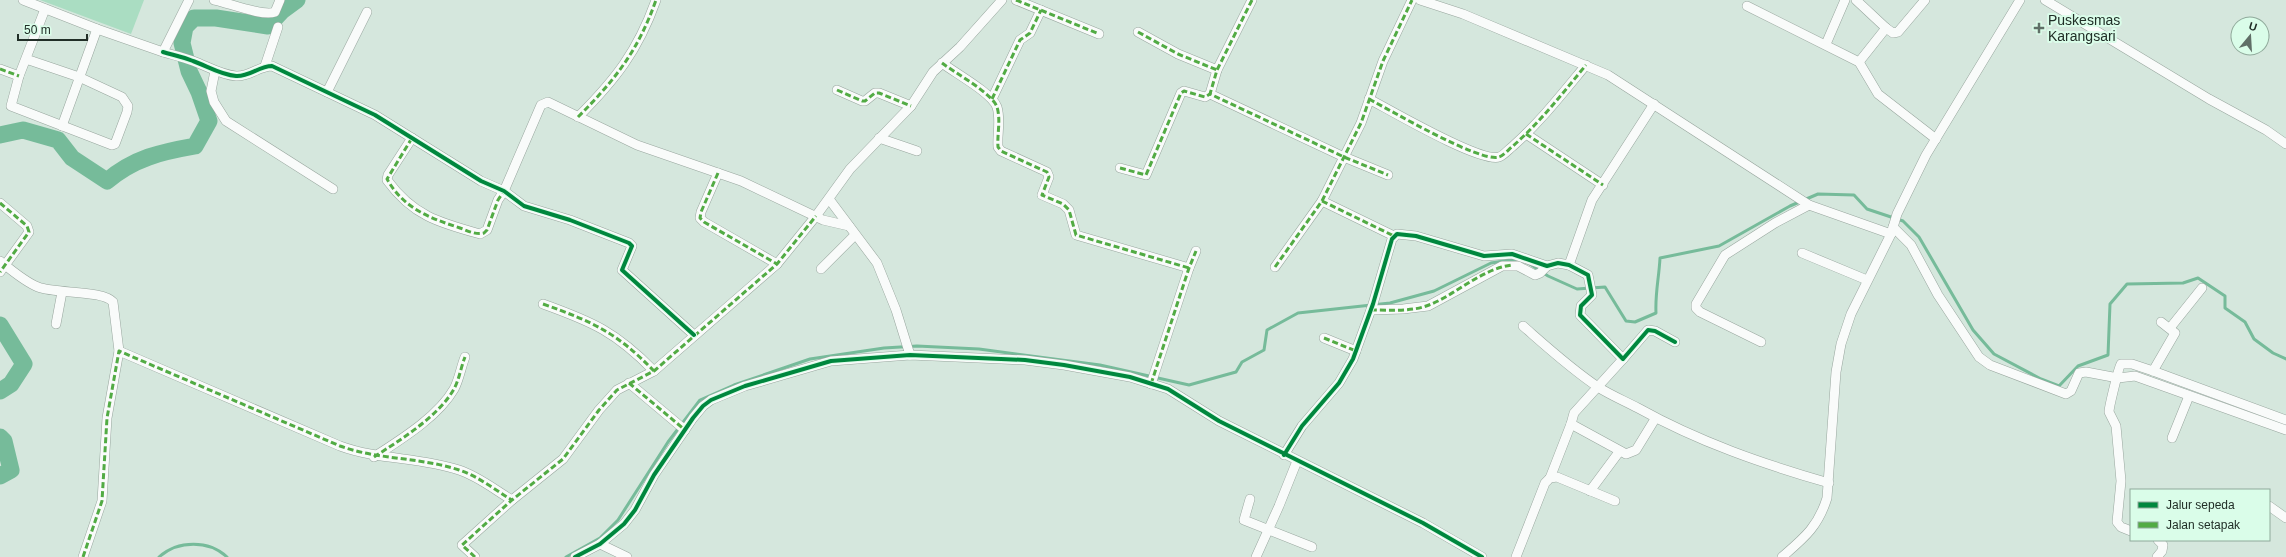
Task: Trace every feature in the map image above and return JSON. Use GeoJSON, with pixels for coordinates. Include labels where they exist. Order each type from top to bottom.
{"type":"FeatureCollection","features":[{"type":"Feature","properties":{"kind":"street"},"geometry":{"type":"LineString","coordinates":[[22,0],[97,29],[192,61],[215,71],[237,76],[247,75],[265,66],[272,66],[375,115],[481,181],[504,191],[524,206],[570,220],[629,243],[632,246],[632,250],[622,270],[694,335]]}},
{"type":"Feature","properties":{"kind":"street"},"geometry":{"type":"LineString","coordinates":[[167,53],[189,0]]}},
{"type":"Feature","properties":{"kind":"street"},"geometry":{"type":"LineString","coordinates":[[214,0],[235,2],[264,15],[275,12],[280,0]]}},
{"type":"Feature","properties":{"kind":"street"},"geometry":{"type":"LineString","coordinates":[[578,117],[609,86],[627,62],[656,0]]}},
{"type":"Feature","properties":{"kind":"street"},"geometry":{"type":"LineString","coordinates":[[475,557],[462,545],[512,500],[562,459],[611,396],[629,383],[654,371],[777,264],[816,216],[850,169],[911,106],[933,72],[992,14],[1002,0]]}},
{"type":"Feature","properties":{"kind":"street"},"geometry":{"type":"LineString","coordinates":[[1016,0],[1099,34]]}},
{"type":"Feature","properties":{"kind":"street"},"geometry":{"type":"LineString","coordinates":[[1120,168],[1146,175],[1181,93],[1184,91],[1205,97],[1210,94],[1217,70],[1252,0]]}},
{"type":"Feature","properties":{"kind":"street"},"geometry":{"type":"LineString","coordinates":[[1275,268],[1322,201],[1361,123],[1383,61],[1412,0]]}},
{"type":"Feature","properties":{"kind":"street"},"geometry":{"type":"LineString","coordinates":[[1420,0],[1463,14],[1608,75],[1808,204],[1894,224],[1911,245],[1938,295],[1979,357],[1990,365],[2066,394],[2070,391],[2079,372],[2099,374],[2114,378],[2135,376],[2286,420]]}},
{"type":"Feature","properties":{"kind":"street"},"geometry":{"type":"LineString","coordinates":[[1826,44],[1845,0]]}},
{"type":"Feature","properties":{"kind":"street"},"geometry":{"type":"LineString","coordinates":[[1856,0],[1893,33],[1898,32],[1925,0]]}},
{"type":"Feature","properties":{"kind":"street"},"geometry":{"type":"LineString","coordinates":[[1782,557],[1814,528],[1822,515],[1829,483],[1836,372],[1841,344],[1851,314],[1936,139],[2020,0]]}},
{"type":"Feature","properties":{"kind":"street"},"geometry":{"type":"LineString","coordinates":[[2045,0],[2209,99],[2266,130],[2286,144]]}},
{"type":"Feature","properties":{"kind":"street"},"geometry":{"type":"LineString","coordinates":[[1747,6],[1826,44],[1859,62],[1878,94],[1900,113],[1936,139]]}},
{"type":"Feature","properties":{"kind":"street"},"geometry":{"type":"LineString","coordinates":[[26,59],[79,77],[119,94],[126,102],[127,112],[114,145],[11,106],[19,76],[45,9]]}},
{"type":"Feature","properties":{"kind":"street"},"geometry":{"type":"LineString","coordinates":[[992,99],[1020,40],[1029,34],[1042,10]]}},
{"type":"Feature","properties":{"kind":"street"},"geometry":{"type":"LineString","coordinates":[[327,92],[367,12]]}},
{"type":"Feature","properties":{"kind":"street"},"geometry":{"type":"LineString","coordinates":[[265,66],[278,27]]}},
{"type":"Feature","properties":{"kind":"street"},"geometry":{"type":"LineString","coordinates":[[1859,62],[1886,28]]}},
{"type":"Feature","properties":{"kind":"street"},"geometry":{"type":"LineString","coordinates":[[62,126],[97,29]]}},
{"type":"Feature","properties":{"kind":"street"},"geometry":{"type":"LineString","coordinates":[[1138,32],[1171,50],[1217,70]]}},
{"type":"Feature","properties":{"kind":"street"},"geometry":{"type":"LineString","coordinates":[[942,63],[992,99],[997,108],[998,147],[1001,151],[1047,172],[1049,177],[1042,195],[1063,204],[1069,210],[1076,234],[1189,268]]}},
{"type":"Feature","properties":{"kind":"street"},"geometry":{"type":"LineString","coordinates":[[1369,99],[1413,123],[1471,151],[1490,157],[1499,157],[1538,123],[1586,65]]}},
{"type":"Feature","properties":{"kind":"street"},"geometry":{"type":"LineString","coordinates":[[0,69],[19,76]]}},
{"type":"Feature","properties":{"kind":"street"},"geometry":{"type":"LineString","coordinates":[[215,71],[211,91],[214,102],[226,121],[333,189]]}},
{"type":"Feature","properties":{"kind":"street"},"geometry":{"type":"LineString","coordinates":[[837,90],[862,101],[865,101],[875,93],[879,93],[911,106]]}},
{"type":"Feature","properties":{"kind":"street"},"geometry":{"type":"LineString","coordinates":[[1210,94],[1344,157],[1388,175]]}},
{"type":"Feature","properties":{"kind":"street"},"geometry":{"type":"LineString","coordinates":[[412,138],[387,179],[410,206],[424,216],[470,231],[484,233],[487,230],[498,200],[504,191],[542,105],[548,102],[637,145],[741,181],[816,216],[849,226]]}},
{"type":"Feature","properties":{"kind":"street"},"geometry":{"type":"LineString","coordinates":[[1569,265],[1585,217],[1603,185],[1654,104]]}},
{"type":"Feature","properties":{"kind":"street"},"geometry":{"type":"LineString","coordinates":[[1526,134],[1603,185]]}},
{"type":"Feature","properties":{"kind":"street"},"geometry":{"type":"LineString","coordinates":[[879,138],[917,151]]}},
{"type":"Feature","properties":{"kind":"street"},"geometry":{"type":"LineString","coordinates":[[718,173],[701,212],[700,218],[704,222],[777,264]]}},
{"type":"Feature","properties":{"kind":"street"},"geometry":{"type":"LineString","coordinates":[[829,199],[877,263],[909,353]]}},
{"type":"Feature","properties":{"kind":"street"},"geometry":{"type":"LineString","coordinates":[[1322,201],[1394,236],[1406,234],[1484,256],[1512,260],[1534,274],[1558,263],[1569,265],[1584,272],[1590,279],[1592,295],[1580,310],[1623,358]]}},
{"type":"Feature","properties":{"kind":"street"},"geometry":{"type":"LineString","coordinates":[[0,203],[28,229],[18,249],[2,266],[38,288],[111,299],[114,302],[119,351],[107,418],[102,501],[83,557]]}},
{"type":"Feature","properties":{"kind":"street"},"geometry":{"type":"LineString","coordinates":[[1761,342],[1700,312],[1696,308],[1696,304],[1725,255],[1808,204]]}},
{"type":"Feature","properties":{"kind":"street"},"geometry":{"type":"LineString","coordinates":[[821,269],[855,235]]}},
{"type":"Feature","properties":{"kind":"street"},"geometry":{"type":"LineString","coordinates":[[1284,454],[1302,426],[1339,383],[1356,351],[1372,308],[1394,236]]}},
{"type":"Feature","properties":{"kind":"street"},"geometry":{"type":"LineString","coordinates":[[1152,378],[1196,251]]}},
{"type":"Feature","properties":{"kind":"street"},"geometry":{"type":"LineString","coordinates":[[1802,253],[1867,280]]}},
{"type":"Feature","properties":{"kind":"street"},"geometry":{"type":"LineString","coordinates":[[1372,308],[1428,306],[1512,260]]}},
{"type":"Feature","properties":{"kind":"street"},"geometry":{"type":"LineString","coordinates":[[2170,328],[2202,288]]}},
{"type":"Feature","properties":{"kind":"street"},"geometry":{"type":"LineString","coordinates":[[56,324],[62,292]]}},
{"type":"Feature","properties":{"kind":"street"},"geometry":{"type":"LineString","coordinates":[[543,304],[606,330],[624,342],[654,371]]}},
{"type":"Feature","properties":{"kind":"street"},"geometry":{"type":"LineString","coordinates":[[2153,371],[2175,333],[2161,322]]}},
{"type":"Feature","properties":{"kind":"street"},"geometry":{"type":"LineString","coordinates":[[1523,326],[1555,354],[1598,387],[1655,419],[1757,462],[1829,483]]}},
{"type":"Feature","properties":{"kind":"street"},"geometry":{"type":"LineString","coordinates":[[1516,557],[1545,483],[1550,478],[1574,413],[1648,330],[1655,331],[1675,342]]}},
{"type":"Feature","properties":{"kind":"street"},"geometry":{"type":"LineString","coordinates":[[1324,338],[1356,351]]}},
{"type":"Feature","properties":{"kind":"street"},"geometry":{"type":"LineString","coordinates":[[119,351],[326,441],[374,456],[422,462],[460,470],[512,500]]}},
{"type":"Feature","properties":{"kind":"street"},"geometry":{"type":"LineString","coordinates":[[576,557],[600,544],[630,517],[681,427],[711,400],[745,386],[831,361],[909,353],[1025,360],[1130,377],[1152,378],[1219,421],[1416,520],[1482,557]]}},
{"type":"Feature","properties":{"kind":"street"},"geometry":{"type":"LineString","coordinates":[[374,456],[411,433],[434,412],[454,389],[465,357]]}},
{"type":"Feature","properties":{"kind":"street"},"geometry":{"type":"LineString","coordinates":[[2130,531],[2121,528],[2116,522],[2121,481],[2116,426],[2109,412],[2114,378],[2118,366],[2121,364],[2132,364],[2153,371],[2185,390],[2286,430]]}},
{"type":"Feature","properties":{"kind":"street"},"geometry":{"type":"LineString","coordinates":[[629,383],[681,427]]}},
{"type":"Feature","properties":{"kind":"street"},"geometry":{"type":"LineString","coordinates":[[2172,438],[2185,390]]}},
{"type":"Feature","properties":{"kind":"street"},"geometry":{"type":"LineString","coordinates":[[1571,424],[1619,452],[1626,454],[1636,450],[1655,419]]}},
{"type":"Feature","properties":{"kind":"street"},"geometry":{"type":"LineString","coordinates":[[1590,491],[1619,452]]}},
{"type":"Feature","properties":{"kind":"street"},"geometry":{"type":"LineString","coordinates":[[1256,557],[1297,461]]}},
{"type":"Feature","properties":{"kind":"street"},"geometry":{"type":"LineString","coordinates":[[1550,478],[1557,477],[1615,501]]}},
{"type":"Feature","properties":{"kind":"street"},"geometry":{"type":"LineString","coordinates":[[1250,499],[1244,520],[1268,528],[1312,548]]}},
{"type":"Feature","properties":{"kind":"street"},"geometry":{"type":"LineString","coordinates":[[2270,507],[2286,518]]}},
{"type":"Feature","properties":{"kind":"street"},"geometry":{"type":"LineString","coordinates":[[2157,557],[2162,552],[2163,545],[2159,541]]}},
{"type":"Feature","properties":{"kind":"street"},"geometry":{"type":"LineString","coordinates":[[600,544],[627,557]]}},
{"type":"Feature","properties":{"kind":"green space"},"geometry":{"type":"Polygon","coordinates":[[[40,0],[144,0],[131,34],[40,0]]]}},
{"type":"Feature","properties":{"kind":"waterway"},"geometry":{"type":"LineString","coordinates":[[0,135],[23,130],[58,140],[72,158],[107,181],[127,167],[148,157],[195,146],[209,121],[199,92],[189,71],[182,43],[185,27],[194,18],[216,18],[268,26],[282,11],[297,0]]}},
{"type":"Feature","properties":{"kind":"waterway"},"geometry":{"type":"LineString","coordinates":[[1530,264],[1548,276],[1577,289],[1605,287],[1626,321],[1635,322],[1656,313],[1660,258],[1719,246],[1790,206],[1818,194],[1854,195],[1867,209],[1903,221],[1919,237],[1973,330],[1994,354],[2041,379],[2059,386],[2078,366],[2108,355],[2110,304],[2127,284],[2183,283],[2198,278],[2225,296],[2225,308],[2245,322],[2254,339],[2273,353],[2286,359]]}},
{"type":"Feature","properties":{"kind":"waterway"},"geometry":{"type":"LineString","coordinates":[[566,557],[600,538],[618,520],[668,442],[700,400],[734,385],[810,359],[884,348],[917,346],[979,349],[1100,365],[1189,385],[1236,372],[1242,362],[1264,350],[1267,330],[1298,313],[1390,303],[1434,291],[1491,263],[1517,259]]}},
{"type":"Feature","properties":{"kind":"waterway"},"geometry":{"type":"LineString","coordinates":[[0,325],[24,364],[11,384],[0,391]]}},
{"type":"Feature","properties":{"kind":"waterway"},"geometry":{"type":"LineString","coordinates":[[0,437],[4,441],[11,470],[0,476]]}},
{"type":"Feature","properties":{"kind":"waterway"},"geometry":{"type":"LineString","coordinates":[[159,557],[175,547],[193,544],[211,547],[220,551],[227,557]]}},
{"type":"Feature","properties":{"kind":"marked path"},"geometry":{"type":"LineString","coordinates":[[578,117],[624,64],[641,35],[656,0]]}},
{"type":"Feature","properties":{"kind":"marked path"},"geometry":{"type":"LineString","coordinates":[[1016,0],[1099,34]]}},
{"type":"Feature","properties":{"kind":"marked path"},"geometry":{"type":"LineString","coordinates":[[1252,0],[1217,70],[1210,94],[1344,157],[1388,175]]}},
{"type":"Feature","properties":{"kind":"marked path"},"geometry":{"type":"LineString","coordinates":[[1275,267],[1322,201],[1361,123],[1383,61],[1412,0]]}},
{"type":"Feature","properties":{"kind":"marked path"},"geometry":{"type":"LineString","coordinates":[[992,99],[1020,40],[1030,33],[1041,10]]}},
{"type":"Feature","properties":{"kind":"marked path"},"geometry":{"type":"LineString","coordinates":[[1138,32],[1178,54],[1217,70]]}},
{"type":"Feature","properties":{"kind":"marked path"},"geometry":{"type":"LineString","coordinates":[[942,63],[981,90],[994,102],[997,107],[999,117],[998,147],[1001,151],[1047,172],[1049,177],[1042,195],[1063,204],[1069,210],[1076,235],[1189,268]]}},
{"type":"Feature","properties":{"kind":"marked path"},"geometry":{"type":"LineString","coordinates":[[1369,99],[1414,124],[1455,144],[1489,157],[1499,157],[1533,127],[1586,65]]}},
{"type":"Feature","properties":{"kind":"marked path"},"geometry":{"type":"LineString","coordinates":[[0,69],[19,76]]}},
{"type":"Feature","properties":{"kind":"marked path"},"geometry":{"type":"LineString","coordinates":[[837,90],[862,101],[865,101],[875,93],[879,93],[911,106]]}},
{"type":"Feature","properties":{"kind":"marked path"},"geometry":{"type":"LineString","coordinates":[[1120,168],[1146,175],[1181,93],[1184,91],[1205,97],[1210,94]]}},
{"type":"Feature","properties":{"kind":"marked path"},"geometry":{"type":"LineString","coordinates":[[1526,134],[1603,185]]}},
{"type":"Feature","properties":{"kind":"marked path"},"geometry":{"type":"LineString","coordinates":[[412,138],[387,179],[401,198],[419,211],[428,216],[469,231],[484,233],[487,230],[498,200],[504,191],[506,193]]}},
{"type":"Feature","properties":{"kind":"marked path"},"geometry":{"type":"LineString","coordinates":[[718,173],[701,212],[700,218],[704,222],[777,264]]}},
{"type":"Feature","properties":{"kind":"marked path"},"geometry":{"type":"LineString","coordinates":[[1322,201],[1394,236]]}},
{"type":"Feature","properties":{"kind":"marked path"},"geometry":{"type":"LineString","coordinates":[[0,203],[27,226],[29,232],[0,272]]}},
{"type":"Feature","properties":{"kind":"marked path"},"geometry":{"type":"LineString","coordinates":[[475,557],[462,545],[512,500],[563,459],[599,410],[617,390],[654,371],[777,264],[816,216]]}},
{"type":"Feature","properties":{"kind":"marked path"},"geometry":{"type":"LineString","coordinates":[[1151,384],[1196,251]]}},
{"type":"Feature","properties":{"kind":"marked path"},"geometry":{"type":"LineString","coordinates":[[1371,310],[1415,309],[1429,305],[1490,271],[1512,265]]}},
{"type":"Feature","properties":{"kind":"marked path"},"geometry":{"type":"LineString","coordinates":[[543,304],[590,323],[615,337],[654,371]]}},
{"type":"Feature","properties":{"kind":"marked path"},"geometry":{"type":"LineString","coordinates":[[1324,338],[1356,351]]}},
{"type":"Feature","properties":{"kind":"marked path"},"geometry":{"type":"LineString","coordinates":[[83,557],[102,501],[107,418],[119,351],[340,446],[354,451],[429,463],[459,470],[480,479],[512,500]]}},
{"type":"Feature","properties":{"kind":"marked path"},"geometry":{"type":"LineString","coordinates":[[374,457],[418,427],[438,409],[454,389],[465,357]]}},
{"type":"Feature","properties":{"kind":"marked path"},"geometry":{"type":"LineString","coordinates":[[629,383],[685,430]]}},
{"type":"Feature","properties":{"kind":"cycle path"},"geometry":{"type":"LineString","coordinates":[[163,52],[225,74],[236,76],[245,75],[267,66],[272,66],[375,115],[481,181],[504,191],[524,206],[570,220],[629,243],[632,246],[622,270],[694,335]]}},
{"type":"Feature","properties":{"kind":"cycle path"},"geometry":{"type":"LineString","coordinates":[[1284,455],[1302,426],[1339,383],[1353,359],[1373,304],[1392,239],[1397,234],[1416,236],[1484,256],[1512,254],[1547,266],[1558,263],[1569,265],[1588,275],[1592,295],[1581,306],[1580,315],[1623,359],[1648,330],[1655,331],[1675,342]]}},
{"type":"Feature","properties":{"kind":"cycle path"},"geometry":{"type":"LineString","coordinates":[[575,557],[600,544],[624,524],[635,510],[654,475],[693,418],[703,406],[711,400],[745,386],[831,361],[910,355],[1025,360],[1064,365],[1130,377],[1168,389],[1219,421],[1423,523],[1482,557]]}},
{"type":"Feature","properties":{"kind":"place","name":"Puskesmas Karangsari"},"geometry":{"type":"Point","coordinates":[2039,28]}}]}
